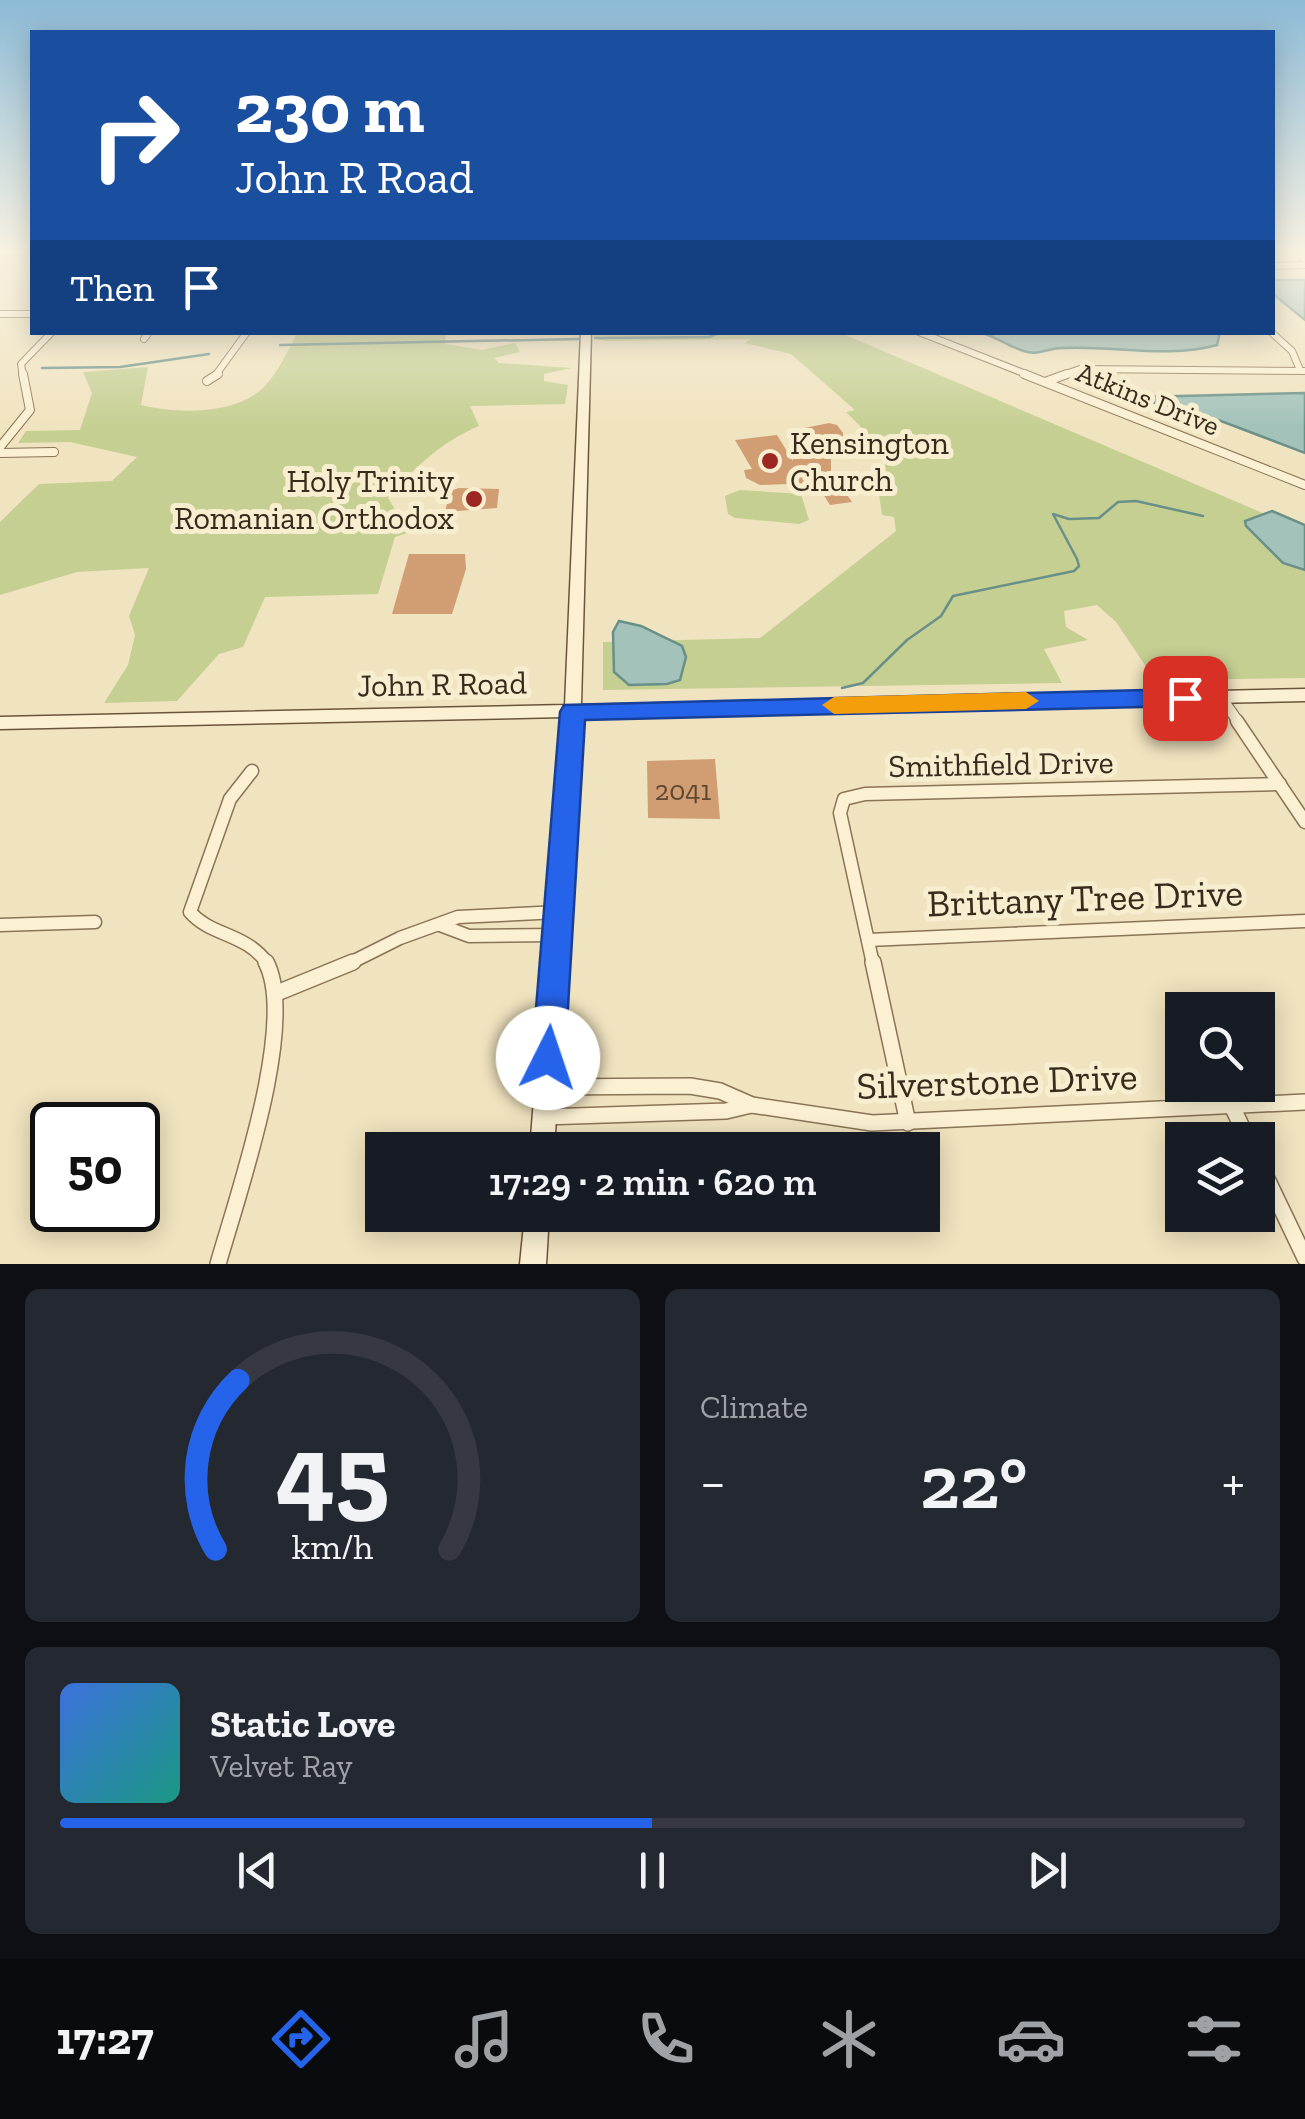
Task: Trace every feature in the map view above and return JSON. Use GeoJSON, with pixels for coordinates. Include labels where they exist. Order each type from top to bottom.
{"type":"FeatureCollection","features":[{"type":"Feature","properties":{"kind":"main road"},"geometry":{"type":"LineString","coordinates":[[543,1132],[573,712],[586,335]]}},
{"type":"Feature","properties":{"kind":"main road","name":"John R Road"},"geometry":{"type":"LineString","coordinates":[[0,723],[1305,695]]}},
{"type":"Feature","properties":{"kind":"main road"},"geometry":{"type":"LineString","coordinates":[[533,1264],[535,1232]]}},
{"type":"Feature","properties":{"kind":"street"},"geometry":{"type":"LineString","coordinates":[[0,314],[30,314]]}},
{"type":"Feature","properties":{"kind":"street"},"geometry":{"type":"LineString","coordinates":[[0,450],[30,410],[21,364],[49,335]]}},
{"type":"Feature","properties":{"kind":"street"},"geometry":{"type":"LineString","coordinates":[[207,381],[217,375],[245,335]]}},
{"type":"Feature","properties":{"kind":"street","name":"Atkins Drive"},"geometry":{"type":"LineString","coordinates":[[928,335],[1305,485]]}},
{"type":"Feature","properties":{"kind":"street"},"geometry":{"type":"LineString","coordinates":[[1274,335],[1292,351],[1303,370]]}},
{"type":"Feature","properties":{"kind":"street"},"geometry":{"type":"LineString","coordinates":[[1045,382],[1080,370],[1303,370]]}},
{"type":"Feature","properties":{"kind":"street"},"geometry":{"type":"LineString","coordinates":[[0,450],[54,452]]}},
{"type":"Feature","properties":{"kind":"street"},"geometry":{"type":"LineString","coordinates":[[1222,696],[1305,822]]}},
{"type":"Feature","properties":{"kind":"street"},"geometry":{"type":"LineString","coordinates":[[218,1264],[274,1046],[277,993],[270,968],[253,946],[227,930],[196,920],[190,912],[230,800],[252,771]]}},
{"type":"Feature","properties":{"kind":"street","name":"Smithfield Drive"},"geometry":{"type":"LineString","coordinates":[[868,940],[840,813],[844,800],[865,794],[1280,784]]}},
{"type":"Feature","properties":{"kind":"street"},"geometry":{"type":"LineString","coordinates":[[277,993],[335,971],[400,938],[473,913],[558,924]]}},
{"type":"Feature","properties":{"kind":"street"},"geometry":{"type":"LineString","coordinates":[[1,928],[95,922]]}},
{"type":"Feature","properties":{"kind":"street","name":"Brittany Tree Drive"},"geometry":{"type":"LineString","coordinates":[[868,940],[1305,922]]}},
{"type":"Feature","properties":{"kind":"street"},"geometry":{"type":"LineString","coordinates":[[440,926],[470,936],[558,924]]}},
{"type":"Feature","properties":{"kind":"street"},"geometry":{"type":"LineString","coordinates":[[868,940],[908,1123]]}},
{"type":"Feature","properties":{"kind":"street","name":"Silverstone Drive"},"geometry":{"type":"LineString","coordinates":[[546,1087],[690,1086],[720,1091],[752,1105],[856,1122],[908,1123],[1305,1102]]}},
{"type":"Feature","properties":{"kind":"street"},"geometry":{"type":"LineString","coordinates":[[1231,1104],[1240,1122]]}},
{"type":"Feature","properties":{"kind":"street","name":"Silverstone Drive"},"geometry":{"type":"LineString","coordinates":[[544,1116],[726,1111],[752,1105]]}},
{"type":"Feature","properties":{"kind":"street"},"geometry":{"type":"LineString","coordinates":[[1275,1195],[1305,1258]]}},
{"type":"Feature","properties":{"kind":"green space"},"geometry":{"type":"Polygon","coordinates":[[[296,335],[446,335],[445,344],[482,350],[515,343],[520,352],[494,358],[499,363],[572,368],[544,374],[544,381],[568,385],[565,404],[470,406],[479,426],[429,456],[388,498],[401,519],[426,527],[395,537],[378,594],[265,597],[243,647],[219,654],[177,701],[104,703],[128,665],[135,635],[129,616],[149,568],[77,572],[0,595],[0,522],[39,484],[112,481],[137,457],[70,442],[18,443],[26,431],[80,430],[92,393],[83,372],[148,367],[141,405],[188,411],[222,407],[252,396],[264,387],[296,335]]]}},
{"type":"Feature","properties":{"kind":"green space"},"geometry":{"type":"Polygon","coordinates":[[[594,335],[846,335],[1305,531],[1305,678],[1155,680],[1116,622],[1097,605],[1064,611],[1066,627],[1088,640],[1044,649],[1062,683],[603,690],[603,642],[760,638],[896,531],[894,517],[882,515],[876,474],[887,478],[882,446],[872,445],[866,432],[846,412],[855,410],[791,354],[745,343],[750,339],[594,339],[594,335]]]}},
{"type":"Feature","properties":{"kind":"green space"},"geometry":{"type":"Polygon","coordinates":[[[740,490],[801,494],[809,520],[799,524],[735,518],[728,514],[725,496],[740,490]]]}},
{"type":"Feature","properties":{"kind":"water"},"geometry":{"type":"Polygon","coordinates":[[[988,335],[1219,335],[1217,345],[1179,351],[1062,348],[1034,353],[988,335]]]}},
{"type":"Feature","properties":{"kind":"water"},"geometry":{"type":"Polygon","coordinates":[[[1305,393],[1305,453],[1192,410],[1142,397],[1305,393]]]}},
{"type":"Feature","properties":{"kind":"water"},"geometry":{"type":"Polygon","coordinates":[[[1272,511],[1305,525],[1305,570],[1283,563],[1246,526],[1245,521],[1272,511]]]}},
{"type":"Feature","properties":{"kind":"water"},"geometry":{"type":"Polygon","coordinates":[[[619,621],[641,626],[682,646],[686,657],[680,680],[629,685],[614,672],[613,632],[619,621]]]}},
{"type":"Feature","properties":{"kind":"building","name":"Kensington Church"},"geometry":{"type":"Polygon","coordinates":[[[837,425],[843,433],[843,448],[831,451],[831,472],[852,502],[830,505],[816,483],[760,485],[746,478],[744,470],[752,469],[735,440],[777,435],[793,461],[795,430],[837,425]]]}},
{"type":"Feature","properties":{"kind":"building","name":"Holy Trinity Romanian Orthodox"},"geometry":{"type":"Polygon","coordinates":[[[499,489],[497,508],[445,512],[450,491],[499,489]]]}},
{"type":"Feature","properties":{"kind":"building"},"geometry":{"type":"Polygon","coordinates":[[[409,554],[465,554],[466,569],[452,614],[392,614],[409,554]]]}},
{"type":"Feature","properties":{"kind":"building"},"geometry":{"type":"Polygon","coordinates":[[[715,759],[720,819],[648,818],[647,761],[715,759]]]}},
{"type":"Feature","properties":{"kind":"waterway"},"geometry":{"type":"LineString","coordinates":[[595,338],[714,335]]}},
{"type":"Feature","properties":{"kind":"waterway"},"geometry":{"type":"LineString","coordinates":[[280,345],[578,339]]}},
{"type":"Feature","properties":{"kind":"waterway"},"geometry":{"type":"LineString","coordinates":[[42,368],[120,367],[209,354]]}},
{"type":"Feature","properties":{"kind":"waterway"},"geometry":{"type":"LineString","coordinates":[[842,688],[863,683],[907,640],[941,616],[953,596],[1074,571],[1079,566],[1077,559],[1053,514],[1069,519],[1099,518],[1118,502],[1136,501],[1203,516]]}},
{"type":"Feature","properties":{"kind":"slow traffic"},"geometry":{"type":"LineString","coordinates":[[834,705],[1026,701]]}},
{"type":"Feature","properties":{"kind":"place","name":"Kensington Church"},"geometry":{"type":"Point","coordinates":[770,461]}},
{"type":"Feature","properties":{"kind":"place","name":"Holy Trinity Romanian Orthodox"},"geometry":{"type":"Point","coordinates":[474,499]}},
{"type":"Feature","properties":{"kind":"route"},"geometry":{"type":"LineString","coordinates":[[548,1058],[573,712],[1185,698]]}}]}
